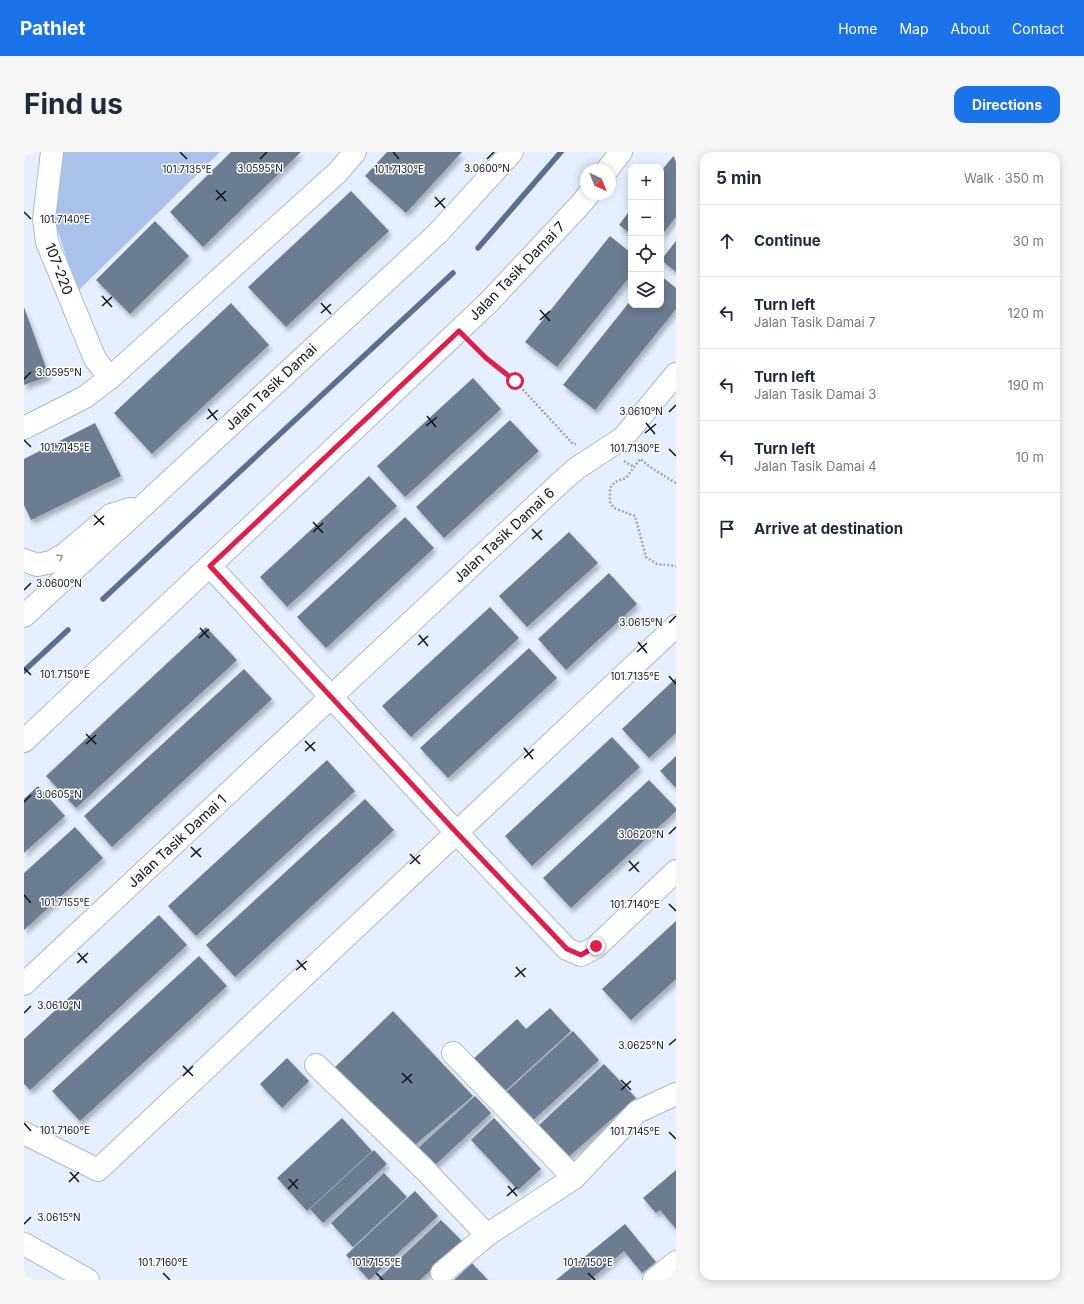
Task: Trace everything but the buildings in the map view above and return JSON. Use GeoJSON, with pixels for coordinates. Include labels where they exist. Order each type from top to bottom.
{"type":"FeatureCollection","features":[{"type":"Feature","properties":{"kind":"street","name":"107-220"},"geometry":{"type":"LineString","coordinates":[[52,152],[44,219],[47,242],[94,359],[110,378]]}},
{"type":"Feature","properties":{"kind":"street"},"geometry":{"type":"LineString","coordinates":[[24,428],[85,397],[110,378],[338,172],[355,152]]}},
{"type":"Feature","properties":{"kind":"street","name":"Jalan Tasik Damai"},"geometry":{"type":"LineString","coordinates":[[25,613],[50,592],[438,233],[512,152]]}},
{"type":"Feature","properties":{"kind":"street"},"geometry":{"type":"LineString","coordinates":[[612,164],[621,152]]}},
{"type":"Feature","properties":{"kind":"street","name":"Jalan Tasik Damai 7"},"geometry":{"type":"LineString","coordinates":[[24,741],[459,331],[493,298],[584,200]]}},
{"type":"Feature","properties":{"kind":"street","name":"Jalan Tasik Damai 6"},"geometry":{"type":"LineString","coordinates":[[331,697],[561,482],[577,468],[623,438],[676,374]]}},
{"type":"Feature","properties":{"kind":"street"},"geometry":{"type":"LineString","coordinates":[[24,560],[37,565],[50,562],[65,554],[111,515],[142,506]]}},
{"type":"Feature","properties":{"kind":"street"},"geometry":{"type":"LineString","coordinates":[[24,566],[50,592]]}},
{"type":"Feature","properties":{"kind":"street"},"geometry":{"type":"LineString","coordinates":[[210,566],[456,832],[567,949],[581,955],[596,946],[676,871]]}},
{"type":"Feature","properties":{"kind":"street"},"geometry":{"type":"LineString","coordinates":[[24,1133],[98,1170],[676,626]]}},
{"type":"Feature","properties":{"kind":"street","name":"Jalan Tasik Damai 1"},"geometry":{"type":"LineString","coordinates":[[24,984],[331,697]]}},
{"type":"Feature","properties":{"kind":"street"},"geometry":{"type":"LineString","coordinates":[[454,1053],[574,1178]]}},
{"type":"Feature","properties":{"kind":"street"},"geometry":{"type":"LineString","coordinates":[[316,1065],[424,1169],[487,1235]]}},
{"type":"Feature","properties":{"kind":"street"},"geometry":{"type":"LineString","coordinates":[[442,1273],[487,1235],[574,1178],[637,1112],[676,1094]]}},
{"type":"Feature","properties":{"kind":"street"},"geometry":{"type":"LineString","coordinates":[[24,1244],[88,1280]]}},
{"type":"Feature","properties":{"kind":"street"},"geometry":{"type":"LineString","coordinates":[[654,1280],[676,1262]]}},
{"type":"Feature","properties":{"kind":"path"},"geometry":{"type":"LineString","coordinates":[[459,331],[486,358],[515,381],[573,444],[587,442],[597,456]]}},
{"type":"Feature","properties":{"kind":"path"},"geometry":{"type":"LineString","coordinates":[[622,459],[634,467]]}},
{"type":"Feature","properties":{"kind":"path"},"geometry":{"type":"LineString","coordinates":[[676,483],[640,459],[626,478],[615,482],[610,488],[610,502],[614,508],[635,516],[646,557],[657,564],[676,566]]}},
{"type":"Feature","properties":{"kind":"shaded area"},"geometry":{"type":"Polygon","coordinates":[[[62,152],[220,152],[78,291],[54,220],[62,152]]]}},
{"type":"Feature","properties":{"kind":"waterway"},"geometry":{"type":"LineString","coordinates":[[478,248],[561,152]]}},
{"type":"Feature","properties":{"kind":"waterway"},"geometry":{"type":"LineString","coordinates":[[103,599],[453,273]]}},
{"type":"Feature","properties":{"kind":"waterway"},"geometry":{"type":"LineString","coordinates":[[24,671],[68,630]]}},
{"type":"Feature","properties":{"kind":"route"},"geometry":{"type":"LineString","coordinates":[[515,381],[486,358],[459,331],[210,566],[456,832],[567,949],[581,955],[596,946]]}}]}
